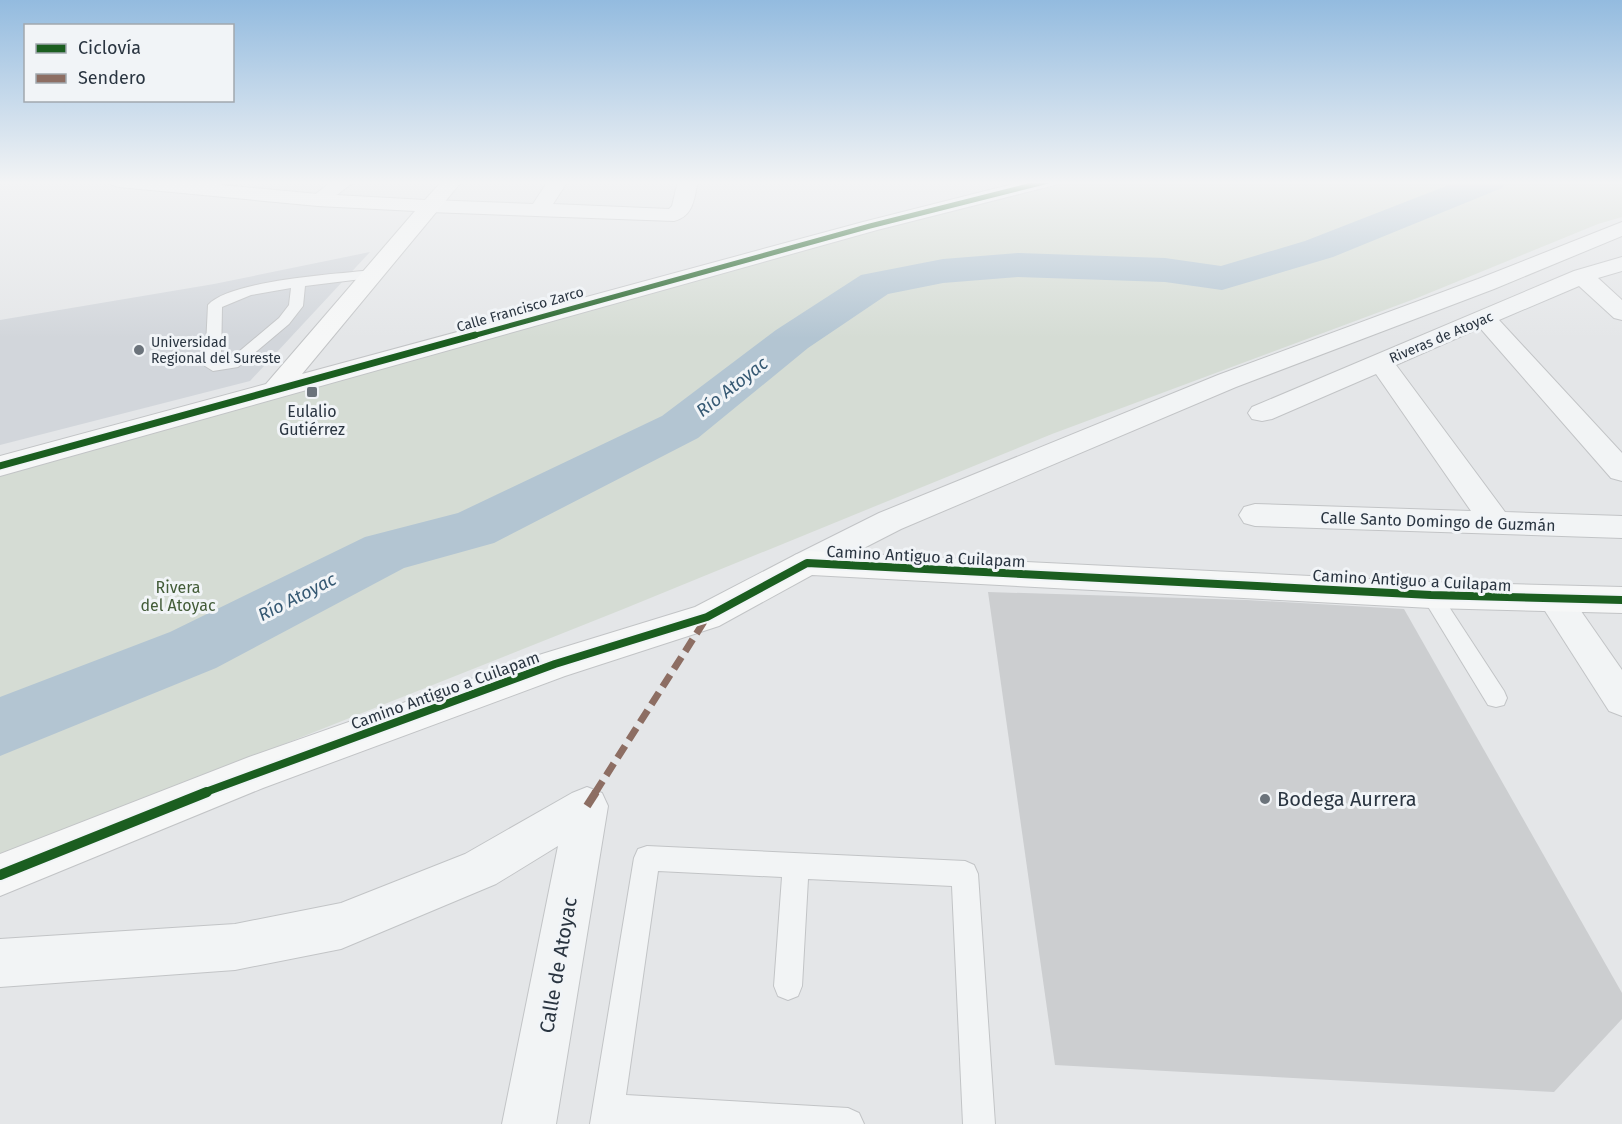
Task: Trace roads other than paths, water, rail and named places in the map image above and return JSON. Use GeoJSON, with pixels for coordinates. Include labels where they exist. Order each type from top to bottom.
{"type":"FeatureCollection","features":[{"type":"Feature","properties":{"kind":"street"},"geometry":{"type":"LineString","coordinates":[[274,391],[406,233]]}},
{"type":"Feature","properties":{"kind":"street","name":"Calle Francisco Zarco"},"geometry":{"type":"LineString","coordinates":[[0,466],[843,233]]}},
{"type":"Feature","properties":{"kind":"street"},"geometry":{"type":"LineString","coordinates":[[807,563],[890,521],[1227,381],[1370,329],[1608,233]]}},
{"type":"Feature","properties":{"kind":"street","name":"Riveras de Atoyac"},"geometry":{"type":"LineString","coordinates":[[1262,413],[1582,276],[1622,264]]}},
{"type":"Feature","properties":{"kind":"street"},"geometry":{"type":"LineString","coordinates":[[1582,276],[1622,313]]}},
{"type":"Feature","properties":{"kind":"street"},"geometry":{"type":"LineString","coordinates":[[1484,318],[1622,471]]}},
{"type":"Feature","properties":{"kind":"street"},"geometry":{"type":"LineString","coordinates":[[1381,363],[1496,523]]}},
{"type":"Feature","properties":{"kind":"street","name":"Calle Santo Domingo de Guzmán"},"geometry":{"type":"LineString","coordinates":[[1255,514],[1622,527]]}},
{"type":"Feature","properties":{"kind":"street","name":"Camino Antiguo a Cuilapam"},"geometry":{"type":"LineString","coordinates":[[0,874],[260,771],[555,664],[707,617],[807,563],[1431,596],[1621,600]]}},
{"type":"Feature","properties":{"kind":"street"},"geometry":{"type":"LineString","coordinates":[[1555,600],[1622,700]]}},
{"type":"Feature","properties":{"kind":"street","name":"Calle de Atoyac"},"geometry":{"type":"LineString","coordinates":[[0,963],[235,947],[342,926],[480,869],[587,806],[529,1124]]}},
{"type":"Feature","properties":{"kind":"lane"},"geometry":{"type":"LineString","coordinates":[[298,283],[296,306],[284,321],[233,364],[213,366],[215,305],[228,297],[298,283],[373,274]]}},
{"type":"Feature","properties":{"kind":"lane"},"geometry":{"type":"LineString","coordinates":[[1431,596],[1496,698]]}},
{"type":"Feature","properties":{"kind":"lane"},"geometry":{"type":"LineString","coordinates":[[848,1124],[607,1117],[647,858],[965,873],[979,1124]]}},
{"type":"Feature","properties":{"kind":"lane"},"geometry":{"type":"LineString","coordinates":[[788,986],[796,866]]}},
{"type":"Feature","properties":{"kind":"waterway","name":"Río Atoyac"},"geometry":{"type":"LineString","coordinates":[[0,727],[193,650],[385,552],[474,529],[680,427],[792,339],[875,284],[943,271],[1018,265],[1165,270],[1222,278],[1319,249],[1358,233]]}},
{"type":"Feature","properties":{"kind":"place","name":"Universidad Regional del Sureste"},"geometry":{"type":"Point","coordinates":[139,350]}},
{"type":"Feature","properties":{"kind":"place","name":"Eulalio Gutiérrez"},"geometry":{"type":"Point","coordinates":[312,392]}},
{"type":"Feature","properties":{"kind":"place","name":"Bodega Aurrera"},"geometry":{"type":"Point","coordinates":[1265,799]}},
{"type":"Feature","properties":{"kind":"park label","name":"Rivera del Atoyac"},"geometry":{"type":"Point","coordinates":[178,596]}}]}
